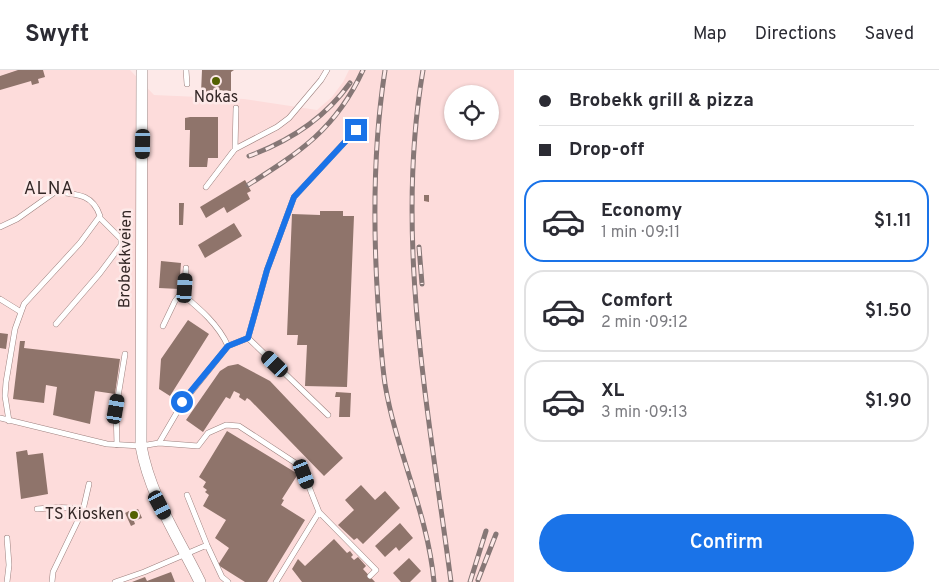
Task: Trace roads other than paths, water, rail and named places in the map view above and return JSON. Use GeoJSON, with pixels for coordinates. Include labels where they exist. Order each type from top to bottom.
{"type":"FeatureCollection","features":[{"type":"Feature","properties":{"kind":"street","name":"Brobekkveien"},"geometry":{"type":"LineString","coordinates":[[142,71],[141,446],[151,485],[200,582]]}},
{"type":"Feature","properties":{"kind":"lane"},"geometry":{"type":"LineString","coordinates":[[186,70],[187,84]]}},
{"type":"Feature","properties":{"kind":"lane"},"geometry":{"type":"LineString","coordinates":[[206,187],[235,149],[277,127],[289,118],[328,70]]}},
{"type":"Feature","properties":{"kind":"lane"},"geometry":{"type":"LineString","coordinates":[[235,149],[236,108]]}},
{"type":"Feature","properties":{"kind":"lane"},"geometry":{"type":"LineString","coordinates":[[248,338],[267,270],[294,197],[356,130]]}},
{"type":"Feature","properties":{"kind":"lane"},"geometry":{"type":"LineString","coordinates":[[0,227],[17,219],[55,192],[58,192],[89,199],[100,213],[100,218],[121,238],[121,245],[100,273],[56,324]]}},
{"type":"Feature","properties":{"kind":"lane"},"geometry":{"type":"LineString","coordinates":[[10,421],[5,396],[6,382],[15,329],[24,304],[80,243],[100,218]]}},
{"type":"Feature","properties":{"kind":"lane"},"geometry":{"type":"LineString","coordinates":[[163,326],[175,301],[185,288],[186,268]]}},
{"type":"Feature","properties":{"kind":"lane"},"geometry":{"type":"LineString","coordinates":[[182,294],[222,332],[228,346]]}},
{"type":"Feature","properties":{"kind":"lane"},"geometry":{"type":"LineString","coordinates":[[0,299],[21,312]]}},
{"type":"Feature","properties":{"kind":"lane"},"geometry":{"type":"LineString","coordinates":[[158,443],[182,402],[228,346],[248,338]]}},
{"type":"Feature","properties":{"kind":"lane"},"geometry":{"type":"LineString","coordinates":[[248,338],[328,415]]}},
{"type":"Feature","properties":{"kind":"lane"},"geometry":{"type":"LineString","coordinates":[[117,444],[116,409],[125,354]]}},
{"type":"Feature","properties":{"kind":"lane"},"geometry":{"type":"LineString","coordinates":[[0,418],[94,442],[141,446],[158,443],[198,446],[208,433],[226,425],[239,426],[294,462],[304,474],[319,512],[376,570],[370,576]]}},
{"type":"Feature","properties":{"kind":"lane"},"geometry":{"type":"LineString","coordinates":[[52,582],[53,572],[83,510],[89,484]]}},
{"type":"Feature","properties":{"kind":"lane"},"geometry":{"type":"LineString","coordinates":[[187,494],[207,545],[222,577],[228,582]]}},
{"type":"Feature","properties":{"kind":"lane"},"geometry":{"type":"LineString","coordinates":[[37,509],[66,507],[83,510]]}},
{"type":"Feature","properties":{"kind":"lane"},"geometry":{"type":"LineString","coordinates":[[276,582],[319,512]]}},
{"type":"Feature","properties":{"kind":"lane"},"geometry":{"type":"LineString","coordinates":[[7,538],[10,566],[7,582]]}},
{"type":"Feature","properties":{"kind":"lane"},"geometry":{"type":"LineString","coordinates":[[115,582],[207,545]]}},
{"type":"Feature","properties":{"kind":"railway"},"geometry":{"type":"LineString","coordinates":[[248,185],[300,150],[315,137],[341,108],[363,70]]}},
{"type":"Feature","properties":{"kind":"railway"},"geometry":{"type":"LineString","coordinates":[[385,70],[378,128],[375,187],[376,275],[382,364],[396,434],[419,507],[431,557],[434,582]]}},
{"type":"Feature","properties":{"kind":"railway"},"geometry":{"type":"LineString","coordinates":[[423,70],[415,134],[412,198],[413,262],[425,391],[451,582]]}},
{"type":"Feature","properties":{"kind":"railway"},"geometry":{"type":"LineString","coordinates":[[249,156],[279,143],[306,127],[318,118],[350,83]]}},
{"type":"Feature","properties":{"kind":"railway"},"geometry":{"type":"LineString","coordinates":[[419,247],[422,284]]}},
{"type":"Feature","properties":{"kind":"railway"},"geometry":{"type":"LineString","coordinates":[[470,582],[486,531]]}},
{"type":"Feature","properties":{"kind":"railway"},"geometry":{"type":"LineString","coordinates":[[478,580],[496,534]]}},
{"type":"Feature","properties":{"kind":"place","name":"Nokas"},"geometry":{"type":"Point","coordinates":[216,81]}},
{"type":"Feature","properties":{"kind":"place","name":"TS Kiosken"},"geometry":{"type":"Point","coordinates":[134,515]}},
{"type":"Feature","properties":{"kind":"district","name":"ALNA"},"geometry":{"type":"Point","coordinates":[49,189]}}]}
